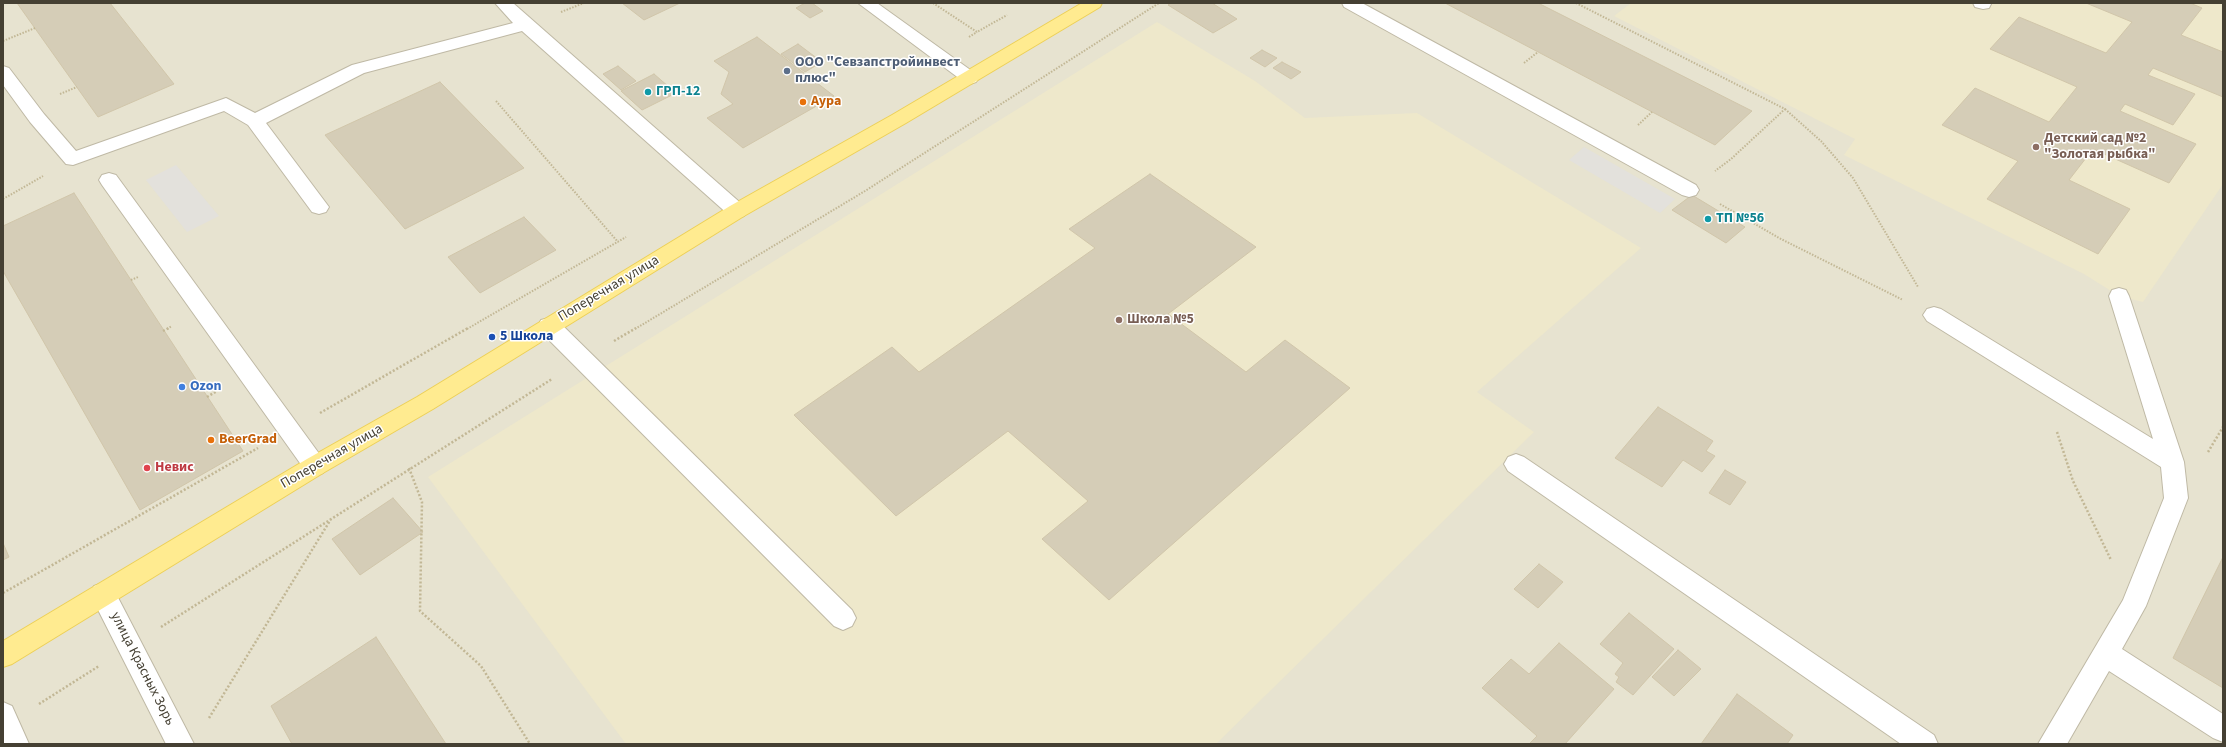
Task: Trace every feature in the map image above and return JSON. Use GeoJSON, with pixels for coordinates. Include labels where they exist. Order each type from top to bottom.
{"type":"FeatureCollection","features":[{"type":"Feature","properties":{"kind":"main road","name":"Поперечная улица"},"geometry":{"type":"LineString","coordinates":[[3,655],[315,466],[425,403],[737,211],[970,78],[1094,3]]}},
{"type":"Feature","properties":{"kind":"street"},"geometry":{"type":"LineString","coordinates":[[503,3],[525,25],[737,211]]}},
{"type":"Feature","properties":{"kind":"street"},"geometry":{"type":"LineString","coordinates":[[866,3],[970,78]]}},
{"type":"Feature","properties":{"kind":"street"},"geometry":{"type":"LineString","coordinates":[[1350,3],[1689,190]]}},
{"type":"Feature","properties":{"kind":"street"},"geometry":{"type":"LineString","coordinates":[[255,121],[358,69],[525,25]]}},
{"type":"Feature","properties":{"kind":"street"},"geometry":{"type":"LineString","coordinates":[[3,72],[37,118],[73,159],[226,104],[255,121],[319,207]]}},
{"type":"Feature","properties":{"kind":"street"},"geometry":{"type":"LineString","coordinates":[[109,180],[315,466]]}},
{"type":"Feature","properties":{"kind":"street"},"geometry":{"type":"LineString","coordinates":[[2052,744],[2133,606],[2176,498],[2172,462],[2119,296]]}},
{"type":"Feature","properties":{"kind":"street"},"geometry":{"type":"LineString","coordinates":[[1934,315],[2172,462]]}},
{"type":"Feature","properties":{"kind":"street"},"geometry":{"type":"LineString","coordinates":[[549,326],[843,618]]}},
{"type":"Feature","properties":{"kind":"street"},"geometry":{"type":"LineString","coordinates":[[1516,464],[1924,744]]}},
{"type":"Feature","properties":{"kind":"street","name":"улица Красных Зорь"},"geometry":{"type":"LineString","coordinates":[[103,594],[180,744]]}},
{"type":"Feature","properties":{"kind":"street"},"geometry":{"type":"LineString","coordinates":[[2106,654],[2223,729]]}},
{"type":"Feature","properties":{"kind":"street"},"geometry":{"type":"LineString","coordinates":[[3,716],[15,744]]}},
{"type":"Feature","properties":{"kind":"path"},"geometry":{"type":"LineString","coordinates":[[933,3],[977,32],[1009,14]]}},
{"type":"Feature","properties":{"kind":"path"},"geometry":{"type":"LineString","coordinates":[[1576,3],[1785,109],[1821,141],[1853,178],[1934,315]]}},
{"type":"Feature","properties":{"kind":"path"},"geometry":{"type":"LineString","coordinates":[[3,41],[35,28]]}},
{"type":"Feature","properties":{"kind":"path"},"geometry":{"type":"LineString","coordinates":[[496,101],[618,242]]}},
{"type":"Feature","properties":{"kind":"path"},"geometry":{"type":"LineString","coordinates":[[1689,190],[1731,159],[1785,109]]}},
{"type":"Feature","properties":{"kind":"path"},"geometry":{"type":"LineString","coordinates":[[3,199],[73,159]]}},
{"type":"Feature","properties":{"kind":"path"},"geometry":{"type":"LineString","coordinates":[[1689,190],[1707,196],[1779,238],[1934,315]]}},
{"type":"Feature","properties":{"kind":"path"},"geometry":{"type":"LineString","coordinates":[[3,593],[632,234]]}},
{"type":"Feature","properties":{"kind":"path"},"geometry":{"type":"LineString","coordinates":[[2040,380],[2073,481],[2133,606]]}},
{"type":"Feature","properties":{"kind":"path"},"geometry":{"type":"LineString","coordinates":[[409,468],[422,502],[420,610],[481,666],[530,744]]}},
{"type":"Feature","properties":{"kind":"path"},"geometry":{"type":"LineString","coordinates":[[205,724],[332,517]]}},
{"type":"Feature","properties":{"kind":"shaded area"},"geometry":{"type":"Polygon","coordinates":[[[3,3],[2223,3],[2223,744],[3,744],[3,3]]]}},
{"type":"Feature","properties":{"kind":"shaded area","name":"Детский сад №2 \"Золотая рыбка\""},"geometry":{"type":"Polygon","coordinates":[[[1631,3],[2223,3],[2223,184],[2143,302],[2119,296],[2084,274],[1844,155],[1855,139],[1614,16],[1631,3]]]}},
{"type":"Feature","properties":{"kind":"shaded area","name":"Школа №5"},"geometry":{"type":"Polygon","coordinates":[[[1157,22],[1255,81],[1305,118],[1417,113],[1641,248],[1477,392],[1534,432],[1216,744],[626,744],[428,477],[1157,22]]]}},
{"type":"Feature","properties":{"kind":"shaded area"},"geometry":{"type":"Polygon","coordinates":[[[1584,147],[1675,199],[1660,213],[1569,160],[1584,147]]]}},
{"type":"Feature","properties":{"kind":"shaded area"},"geometry":{"type":"Polygon","coordinates":[[[176,165],[219,216],[187,232],[146,180],[176,165]]]}},
{"type":"Feature","properties":{"kind":"building"},"geometry":{"type":"Polygon","coordinates":[[[17,3],[110,3],[174,84],[98,117],[17,3]]]}},
{"type":"Feature","properties":{"kind":"building"},"geometry":{"type":"Polygon","coordinates":[[[622,3],[680,3],[644,20],[622,3]]]}},
{"type":"Feature","properties":{"kind":"building"},"geometry":{"type":"Polygon","coordinates":[[[805,3],[812,3],[823,11],[810,18],[796,8],[805,3]]]}},
{"type":"Feature","properties":{"kind":"building"},"geometry":{"type":"Polygon","coordinates":[[[1171,3],[1212,3],[1237,19],[1213,33],[1168,5],[1171,3]]]}},
{"type":"Feature","properties":{"kind":"building"},"geometry":{"type":"Polygon","coordinates":[[[1445,3],[1538,3],[1752,111],[1715,145],[1445,3]]]}},
{"type":"Feature","properties":{"kind":"building"},"geometry":{"type":"Polygon","coordinates":[[[2086,3],[2190,3],[2202,8],[2181,35],[2223,52],[2223,97],[2153,68],[2148,75],[2195,94],[2173,125],[2125,104],[2120,111],[2196,144],[2169,183],[2093,149],[2069,180],[2130,209],[2098,254],[1987,199],[2018,161],[1942,125],[1975,88],[2049,122],[2077,87],[1990,49],[2019,17],[2106,53],[2132,22],[2086,3]]]}},
{"type":"Feature","properties":{"kind":"building"},"geometry":{"type":"Polygon","coordinates":[[[757,37],[834,96],[743,148],[707,118],[733,104],[721,94],[729,72],[714,61],[757,37]]]}},
{"type":"Feature","properties":{"kind":"building"},"geometry":{"type":"Polygon","coordinates":[[[798,44],[822,62],[805,72],[781,54],[798,44]]]}},
{"type":"Feature","properties":{"kind":"building"},"geometry":{"type":"Polygon","coordinates":[[[1262,50],[1277,58],[1265,67],[1250,58],[1262,50]]]}},
{"type":"Feature","properties":{"kind":"building"},"geometry":{"type":"Polygon","coordinates":[[[1282,62],[1301,72],[1291,79],[1273,68],[1282,62]]]}},
{"type":"Feature","properties":{"kind":"building"},"geometry":{"type":"Polygon","coordinates":[[[618,66],[636,81],[621,90],[603,74],[618,66]]]}},
{"type":"Feature","properties":{"kind":"building","name":"ГРП-12"},"geometry":{"type":"Polygon","coordinates":[[[654,74],[676,93],[642,110],[621,91],[654,74]]]}},
{"type":"Feature","properties":{"kind":"building"},"geometry":{"type":"Polygon","coordinates":[[[440,82],[524,168],[405,229],[325,135],[440,82]]]}},
{"type":"Feature","properties":{"kind":"building"},"geometry":{"type":"Polygon","coordinates":[[[1150,174],[1256,247],[1168,314],[1246,372],[1285,340],[1350,388],[1109,600],[1042,539],[1088,501],[1008,431],[896,516],[794,415],[892,347],[919,372],[1095,248],[1069,229],[1150,174]]]}},
{"type":"Feature","properties":{"kind":"building"},"geometry":{"type":"Polygon","coordinates":[[[74,193],[243,451],[140,510],[3,271],[3,226],[74,193]]]}},
{"type":"Feature","properties":{"kind":"building","name":"ТП №56"},"geometry":{"type":"Polygon","coordinates":[[[1692,195],[1745,227],[1726,243],[1672,210],[1692,195]]]}},
{"type":"Feature","properties":{"kind":"building"},"geometry":{"type":"Polygon","coordinates":[[[524,217],[556,250],[480,293],[448,257],[524,217]]]}},
{"type":"Feature","properties":{"kind":"building"},"geometry":{"type":"Polygon","coordinates":[[[1658,407],[1713,441],[1706,451],[1715,456],[1702,472],[1683,460],[1662,487],[1615,458],[1658,407]]]}},
{"type":"Feature","properties":{"kind":"building"},"geometry":{"type":"Polygon","coordinates":[[[1725,470],[1746,482],[1730,505],[1709,493],[1725,470]]]}},
{"type":"Feature","properties":{"kind":"building"},"geometry":{"type":"Polygon","coordinates":[[[393,498],[423,532],[360,575],[332,539],[393,498]]]}},
{"type":"Feature","properties":{"kind":"building"},"geometry":{"type":"Polygon","coordinates":[[[3,543],[9,557],[3,560],[3,543]]]}},
{"type":"Feature","properties":{"kind":"building"},"geometry":{"type":"Polygon","coordinates":[[[2223,557],[2223,688],[2173,658],[2223,557]]]}},
{"type":"Feature","properties":{"kind":"building"},"geometry":{"type":"Polygon","coordinates":[[[1539,564],[1563,582],[1538,608],[1514,589],[1539,564]]]}},
{"type":"Feature","properties":{"kind":"building"},"geometry":{"type":"Polygon","coordinates":[[[1629,613],[1674,649],[1633,695],[1616,682],[1619,677],[1615,674],[1623,663],[1600,644],[1629,613]]]}},
{"type":"Feature","properties":{"kind":"building"},"geometry":{"type":"Polygon","coordinates":[[[376,637],[446,744],[292,744],[271,706],[376,637]]]}},
{"type":"Feature","properties":{"kind":"building"},"geometry":{"type":"Polygon","coordinates":[[[1559,643],[1614,689],[1565,744],[1529,744],[1537,736],[1482,688],[1511,659],[1529,674],[1559,643]]]}},
{"type":"Feature","properties":{"kind":"building"},"geometry":{"type":"Polygon","coordinates":[[[1678,650],[1701,669],[1674,696],[1652,677],[1678,650]]]}},
{"type":"Feature","properties":{"kind":"building"},"geometry":{"type":"Polygon","coordinates":[[[1737,694],[1793,735],[1787,744],[1701,744],[1737,694]]]}},
{"type":"Feature","properties":{"kind":"place","name":"ООО \"Севзапстройинвест плюс\""},"geometry":{"type":"Point","coordinates":[787,71]}},
{"type":"Feature","properties":{"kind":"place","name":"ГРП-12"},"geometry":{"type":"Point","coordinates":[648,92]}},
{"type":"Feature","properties":{"kind":"place","name":"Аура"},"geometry":{"type":"Point","coordinates":[803,102]}},
{"type":"Feature","properties":{"kind":"place","name":"Детский сад №2 \"Золотая рыбка\""},"geometry":{"type":"Point","coordinates":[2036,147]}},
{"type":"Feature","properties":{"kind":"place","name":"ТП №56"},"geometry":{"type":"Point","coordinates":[1708,219]}},
{"type":"Feature","properties":{"kind":"place","name":"Школа №5"},"geometry":{"type":"Point","coordinates":[1119,320]}},
{"type":"Feature","properties":{"kind":"place","name":"5 Школа"},"geometry":{"type":"Point","coordinates":[492,337]}},
{"type":"Feature","properties":{"kind":"place","name":"Ozon"},"geometry":{"type":"Point","coordinates":[182,387]}},
{"type":"Feature","properties":{"kind":"place","name":"BeerGrad"},"geometry":{"type":"Point","coordinates":[211,440]}},
{"type":"Feature","properties":{"kind":"place","name":"Невис"},"geometry":{"type":"Point","coordinates":[147,468]}}]}
